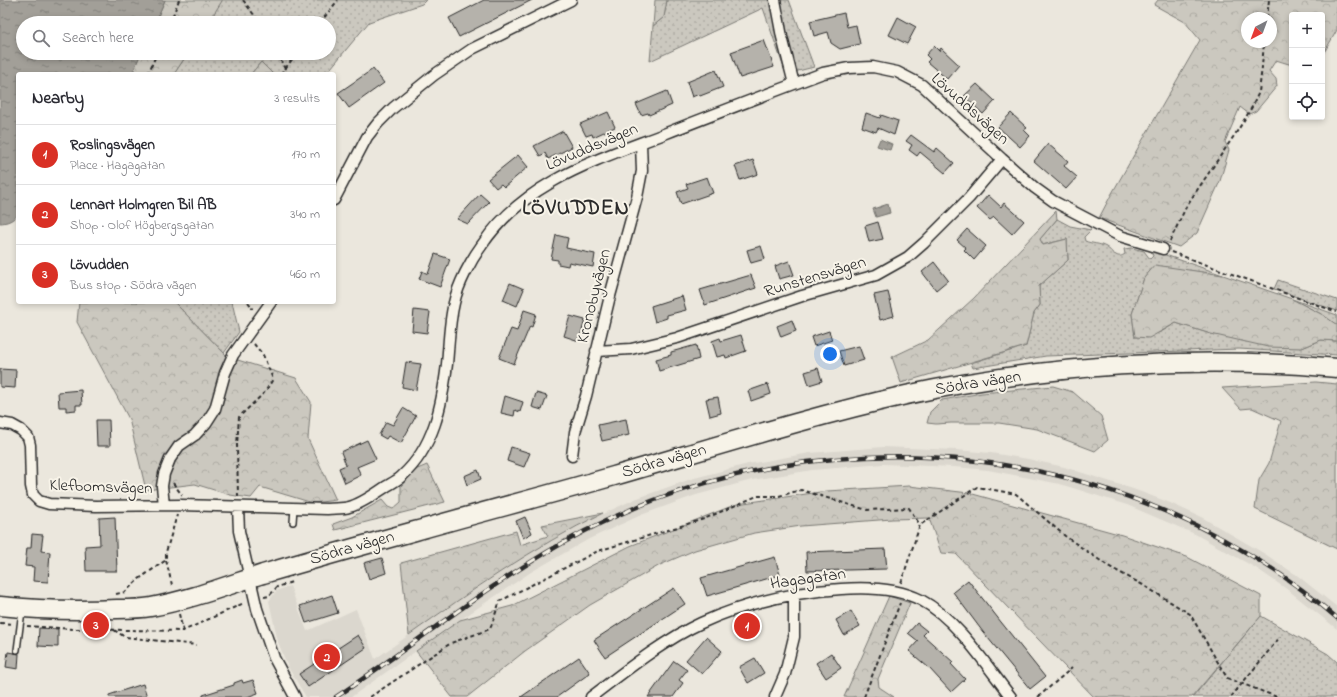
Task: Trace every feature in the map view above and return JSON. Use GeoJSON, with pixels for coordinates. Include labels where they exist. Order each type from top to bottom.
{"type":"FeatureCollection","features":[{"type":"Feature","properties":{"kind":"highway","name":"Södra vägen"},"geometry":{"type":"LineString","coordinates":[[0,606],[22,617],[79,611],[147,608],[172,602],[312,559],[812,419],[907,395],[1019,375],[1133,364],[1232,362],[1337,368]]}},
{"type":"Feature","properties":{"kind":"street"},"geometry":{"type":"LineString","coordinates":[[336,196],[367,137],[393,108],[434,74],[472,49],[571,0]]}},
{"type":"Feature","properties":{"kind":"street"},"geometry":{"type":"LineString","coordinates":[[775,0],[782,37],[794,84]]}},
{"type":"Feature","properties":{"kind":"street","name":"Lövuddsvägen"},"geometry":{"type":"LineString","coordinates":[[238,507],[327,509],[349,507],[374,495],[402,476],[418,458],[431,435],[436,422],[446,365],[454,302],[462,281],[482,244],[495,228],[527,198],[546,184],[596,160],[823,73],[849,68],[874,67],[897,72],[922,85],[1002,160],[1053,201],[1120,236],[1163,249]]}},
{"type":"Feature","properties":{"kind":"street","name":"Kronobyvägen"},"geometry":{"type":"LineString","coordinates":[[572,456],[576,432],[596,351],[640,184],[642,171],[641,143]]}},
{"type":"Feature","properties":{"kind":"street","name":"Runstensvägen"},"geometry":{"type":"LineString","coordinates":[[596,351],[631,349],[677,338],[796,298],[876,275],[908,257],[924,243],[969,198],[1002,160]]}},
{"type":"Feature","properties":{"kind":"street"},"geometry":{"type":"LineString","coordinates":[[164,505],[162,486],[164,474],[170,459],[179,446],[195,435],[206,423],[215,409],[225,373],[233,355],[270,304]]}},
{"type":"Feature","properties":{"kind":"street","name":"Klefbomsvägen"},"geometry":{"type":"LineString","coordinates":[[0,423],[12,425],[22,430],[28,437],[31,457],[31,486],[33,495],[39,501],[49,504],[96,506],[180,505],[238,507]]}},
{"type":"Feature","properties":{"kind":"street"},"geometry":{"type":"LineString","coordinates":[[238,507],[239,531],[257,609],[274,658],[295,697]]}},
{"type":"Feature","properties":{"kind":"street","name":"Hagagatan"},"geometry":{"type":"LineString","coordinates":[[591,697],[671,640],[701,623],[742,607],[794,594],[825,590],[866,588],[904,594],[921,601],[940,614],[961,634],[980,657],[1006,695]]}},
{"type":"Feature","properties":{"kind":"street"},"geometry":{"type":"LineString","coordinates":[[775,697],[785,674],[794,637],[794,594]]}},
{"type":"Feature","properties":{"kind":"lane"},"geometry":{"type":"LineString","coordinates":[[293,522],[294,508]]}},
{"type":"Feature","properties":{"kind":"lane"},"geometry":{"type":"LineString","coordinates":[[18,650],[22,617]]}},
{"type":"Feature","properties":{"kind":"path"},"geometry":{"type":"LineString","coordinates":[[173,16],[180,0]]}},
{"type":"Feature","properties":{"kind":"path"},"geometry":{"type":"LineString","coordinates":[[243,0],[255,16]]}},
{"type":"Feature","properties":{"kind":"path"},"geometry":{"type":"LineString","coordinates":[[325,16],[338,0]]}},
{"type":"Feature","properties":{"kind":"path"},"geometry":{"type":"LineString","coordinates":[[1268,12],[1269,0]]}},
{"type":"Feature","properties":{"kind":"path"},"geometry":{"type":"LineString","coordinates":[[1163,249],[1167,247],[1187,205],[1238,130],[1252,106],[1259,92],[1264,48]]}},
{"type":"Feature","properties":{"kind":"path"},"geometry":{"type":"LineString","coordinates":[[149,72],[154,60]]}},
{"type":"Feature","properties":{"kind":"path"},"geometry":{"type":"LineString","coordinates":[[281,60],[285,68]]}},
{"type":"Feature","properties":{"kind":"path"},"geometry":{"type":"LineString","coordinates":[[282,72],[291,60]]}},
{"type":"Feature","properties":{"kind":"path"},"geometry":{"type":"LineString","coordinates":[[1163,249],[1337,312]]}},
{"type":"Feature","properties":{"kind":"path"},"geometry":{"type":"LineString","coordinates":[[238,507],[237,445],[239,417],[265,392],[274,379],[263,355],[252,341]]}},
{"type":"Feature","properties":{"kind":"path"},"geometry":{"type":"LineString","coordinates":[[864,697],[904,594],[901,584],[920,525],[977,487],[1016,494],[1065,536],[1108,566],[1143,585],[1190,614],[1227,678],[1277,697]]}},
{"type":"Feature","properties":{"kind":"path"},"geometry":{"type":"LineString","coordinates":[[370,697],[451,643],[490,629],[500,601],[598,551],[704,519],[757,496],[779,496],[801,490],[867,510],[909,508],[920,525]]}},
{"type":"Feature","properties":{"kind":"path"},"geometry":{"type":"LineString","coordinates":[[172,585],[166,560],[166,552],[180,505]]}},
{"type":"Feature","properties":{"kind":"path"},"geometry":{"type":"LineString","coordinates":[[129,589],[139,579],[166,560]]}},
{"type":"Feature","properties":{"kind":"path"},"geometry":{"type":"LineString","coordinates":[[0,623],[22,617],[74,629],[183,631],[242,604]]}},
{"type":"Feature","properties":{"kind":"path"},"geometry":{"type":"LineString","coordinates":[[178,612],[183,631]]}},
{"type":"Feature","properties":{"kind":"path"},"geometry":{"type":"LineString","coordinates":[[113,629],[125,636],[196,646]]}},
{"type":"Feature","properties":{"kind":"path"},"geometry":{"type":"LineString","coordinates":[[1231,697],[1280,637]]}},
{"type":"Feature","properties":{"kind":"path"},"geometry":{"type":"LineString","coordinates":[[1038,697],[1072,668]]}},
{"type":"Feature","properties":{"kind":"shaded area"},"geometry":{"type":"Polygon","coordinates":[[[883,447],[956,450],[991,453],[1028,459],[1064,467],[1168,502],[1203,518],[1265,554],[1298,576],[1337,607],[1337,629],[1288,590],[1256,568],[1195,534],[1127,505],[1060,484],[988,470],[883,464],[812,470],[752,480],[696,495],[641,515],[589,539],[531,572],[351,697],[306,697],[288,667],[278,642],[269,601],[276,591],[290,586],[307,631],[356,609],[375,659],[522,557],[581,524],[635,499],[691,479],[748,464],[810,453],[883,447]]]}},
{"type":"Feature","properties":{"kind":"green space"},"geometry":{"type":"Polygon","coordinates":[[[165,0],[222,0],[212,16],[158,16],[165,0]]]}},
{"type":"Feature","properties":{"kind":"green space"},"geometry":{"type":"Polygon","coordinates":[[[222,0],[426,0],[422,4],[369,22],[328,72],[271,72],[261,62],[253,72],[175,72],[183,60],[336,60],[336,16],[212,16],[222,0]]]}},
{"type":"Feature","properties":{"kind":"green space"},"geometry":{"type":"Polygon","coordinates":[[[655,0],[667,0],[664,17],[653,26],[655,0]]]}},
{"type":"Feature","properties":{"kind":"green space"},"geometry":{"type":"Polygon","coordinates":[[[667,0],[789,0],[814,67],[786,74],[763,8],[650,61],[653,26],[664,17],[667,0]]]}},
{"type":"Feature","properties":{"kind":"green space"},"geometry":{"type":"Polygon","coordinates":[[[1158,0],[1337,0],[1337,30],[1325,51],[1325,12],[1289,12],[1289,64],[1276,60],[1269,71],[1276,79],[1277,86],[1256,111],[1249,114],[1240,107],[1225,142],[1229,150],[1220,181],[1197,233],[1179,247],[1099,218],[1200,40],[1185,22],[1154,5],[1158,0]]]}},
{"type":"Feature","properties":{"kind":"green space"},"geometry":{"type":"Polygon","coordinates":[[[138,60],[183,60],[175,72],[133,72],[138,60]]]}},
{"type":"Feature","properties":{"kind":"green space"},"geometry":{"type":"Polygon","coordinates":[[[261,62],[271,72],[253,72],[261,62]]]}},
{"type":"Feature","properties":{"kind":"green space"},"geometry":{"type":"Polygon","coordinates":[[[1056,211],[1057,219],[1040,239],[1043,245],[1067,239],[1068,260],[1039,286],[1040,305],[1034,313],[1026,346],[901,383],[892,357],[928,340],[974,298],[1056,211]]]}},
{"type":"Feature","properties":{"kind":"green space"},"geometry":{"type":"Polygon","coordinates":[[[1057,219],[1070,226],[1091,230],[1084,237],[1085,241],[1103,246],[1117,256],[1125,254],[1124,249],[1132,248],[1144,251],[1150,259],[1153,256],[1151,250],[1223,275],[1155,266],[1144,278],[1132,314],[1135,337],[1161,332],[1176,323],[1211,334],[1302,348],[1321,340],[1337,341],[1337,355],[1239,349],[1046,356],[973,368],[971,363],[1026,346],[1034,313],[1040,305],[1039,286],[1068,260],[1067,239],[1042,245],[1040,239],[1057,219]]]}},
{"type":"Feature","properties":{"kind":"green space"},"geometry":{"type":"Polygon","coordinates":[[[1155,265],[1223,275],[1292,299],[1323,315],[1337,325],[1337,341],[1321,340],[1302,348],[1268,347],[1211,334],[1176,323],[1149,338],[1135,337],[1132,314],[1144,278],[1155,265]]]}},
{"type":"Feature","properties":{"kind":"green space"},"geometry":{"type":"Polygon","coordinates":[[[1278,280],[1337,300],[1337,311],[1274,289],[1278,280]]]}},
{"type":"Feature","properties":{"kind":"green space"},"geometry":{"type":"Polygon","coordinates":[[[1292,299],[1337,315],[1337,325],[1323,315],[1292,299]]]}},
{"type":"Feature","properties":{"kind":"green space"},"geometry":{"type":"Polygon","coordinates":[[[79,304],[176,304],[228,357],[296,378],[311,402],[308,439],[336,500],[313,503],[260,487],[251,498],[230,495],[195,484],[146,490],[129,419],[77,322],[79,304]]]}},
{"type":"Feature","properties":{"kind":"green space"},"geometry":{"type":"Polygon","coordinates":[[[176,304],[232,304],[239,332],[224,353],[176,304]]]}},
{"type":"Feature","properties":{"kind":"green space"},"geometry":{"type":"Polygon","coordinates":[[[1316,382],[1337,384],[1337,549],[1255,509],[1259,480],[1269,463],[1281,421],[1252,408],[1241,409],[1222,388],[1316,382]]]}},
{"type":"Feature","properties":{"kind":"green space"},"geometry":{"type":"Polygon","coordinates":[[[1053,386],[1073,392],[1101,416],[1108,440],[1095,451],[1037,429],[999,423],[927,423],[930,412],[942,400],[982,393],[1053,386]]]}},
{"type":"Feature","properties":{"kind":"green space"},"geometry":{"type":"Polygon","coordinates":[[[427,465],[445,502],[335,530],[333,524],[352,517],[382,500],[388,507],[393,509],[401,502],[401,486],[415,470],[427,465]]]}},
{"type":"Feature","properties":{"kind":"green space"},"geometry":{"type":"Polygon","coordinates":[[[909,486],[969,493],[1122,535],[1187,557],[1261,596],[1261,616],[1192,697],[1094,697],[956,554],[941,553],[929,518],[892,519],[801,526],[754,533],[695,550],[660,565],[590,605],[525,651],[467,697],[452,697],[416,651],[460,620],[512,606],[630,546],[737,504],[827,491],[909,486]]]}},
{"type":"Feature","properties":{"kind":"green space"},"geometry":{"type":"Polygon","coordinates":[[[603,513],[527,555],[479,586],[409,635],[401,563],[516,531],[520,545],[548,536],[542,525],[603,513]]]}},
{"type":"Feature","properties":{"kind":"green space"},"geometry":{"type":"Polygon","coordinates":[[[889,596],[910,603],[878,679],[879,687],[894,697],[844,697],[889,596]]]}},
{"type":"Feature","properties":{"kind":"green space"},"geometry":{"type":"Polygon","coordinates":[[[1261,616],[1328,654],[1337,662],[1337,697],[1193,697],[1261,616]]]}},
{"type":"Feature","properties":{"kind":"water"},"geometry":{"type":"Polygon","coordinates":[[[0,0],[165,0],[158,16],[16,16],[16,60],[138,60],[133,72],[16,72],[16,216],[10,221],[0,223],[0,0]]]}},
{"type":"Feature","properties":{"kind":"water"},"geometry":{"type":"Polygon","coordinates":[[[880,139],[892,144],[890,150],[877,146],[880,139]]]}},
{"type":"Feature","properties":{"kind":"water"},"geometry":{"type":"Polygon","coordinates":[[[888,204],[890,213],[876,217],[873,209],[888,204]]]}},
{"type":"Feature","properties":{"kind":"building"},"geometry":{"type":"Polygon","coordinates":[[[484,0],[532,0],[459,37],[449,18],[484,0]]]}},
{"type":"Feature","properties":{"kind":"building"},"geometry":{"type":"Polygon","coordinates":[[[844,13],[847,27],[856,25],[860,44],[840,49],[831,43],[828,32],[814,36],[810,21],[844,13]]]}},
{"type":"Feature","properties":{"kind":"building"},"geometry":{"type":"Polygon","coordinates":[[[898,17],[916,27],[907,44],[889,35],[898,17]]]}},
{"type":"Feature","properties":{"kind":"building"},"geometry":{"type":"Polygon","coordinates":[[[764,40],[774,67],[740,78],[731,52],[764,40]]]}},
{"type":"Feature","properties":{"kind":"building"},"geometry":{"type":"Polygon","coordinates":[[[934,46],[939,51],[941,48],[959,65],[947,79],[927,62],[930,59],[926,55],[934,46]]]}},
{"type":"Feature","properties":{"kind":"building"},"geometry":{"type":"Polygon","coordinates":[[[373,69],[384,83],[349,108],[338,93],[373,69]]]}},
{"type":"Feature","properties":{"kind":"building"},"geometry":{"type":"Polygon","coordinates":[[[716,70],[723,87],[700,96],[699,94],[692,97],[687,82],[716,70]]]}},
{"type":"Feature","properties":{"kind":"building"},"geometry":{"type":"Polygon","coordinates":[[[977,84],[995,101],[983,114],[964,96],[977,84]]]}},
{"type":"Feature","properties":{"kind":"building"},"geometry":{"type":"Polygon","coordinates":[[[667,91],[672,105],[649,115],[648,113],[641,115],[636,104],[667,91]]]}},
{"type":"Feature","properties":{"kind":"building"},"geometry":{"type":"Polygon","coordinates":[[[608,112],[615,127],[593,137],[592,134],[586,136],[580,124],[608,112]]]}},
{"type":"Feature","properties":{"kind":"building"},"geometry":{"type":"Polygon","coordinates":[[[866,113],[880,118],[881,115],[898,121],[894,135],[878,128],[876,132],[862,127],[866,113]]]}},
{"type":"Feature","properties":{"kind":"building"},"geometry":{"type":"Polygon","coordinates":[[[1011,113],[1027,128],[1024,130],[1030,136],[1020,147],[998,127],[1011,113]]]}},
{"type":"Feature","properties":{"kind":"building"},"geometry":{"type":"Polygon","coordinates":[[[563,131],[572,147],[548,159],[545,153],[540,156],[534,146],[563,131]]]}},
{"type":"Feature","properties":{"kind":"building"},"geometry":{"type":"Polygon","coordinates":[[[911,135],[934,152],[937,148],[954,163],[945,173],[920,152],[917,156],[909,150],[912,145],[906,141],[911,135]]]}},
{"type":"Feature","properties":{"kind":"building"},"geometry":{"type":"Polygon","coordinates":[[[1048,144],[1068,161],[1064,166],[1077,177],[1066,189],[1034,161],[1048,144]]]}},
{"type":"Feature","properties":{"kind":"building"},"geometry":{"type":"Polygon","coordinates":[[[518,155],[528,167],[504,187],[501,184],[496,188],[488,179],[518,155]]]}},
{"type":"Feature","properties":{"kind":"building"},"geometry":{"type":"Polygon","coordinates":[[[753,160],[758,174],[740,180],[735,166],[753,160]]]}},
{"type":"Feature","properties":{"kind":"building"},"geometry":{"type":"Polygon","coordinates":[[[707,177],[713,193],[681,204],[677,192],[688,188],[686,184],[707,177]]]}},
{"type":"Feature","properties":{"kind":"building"},"geometry":{"type":"Polygon","coordinates":[[[480,194],[489,202],[468,224],[457,219],[480,194]]]}},
{"type":"Feature","properties":{"kind":"building"},"geometry":{"type":"Polygon","coordinates":[[[988,195],[1001,207],[1004,203],[1024,221],[1012,234],[994,217],[990,220],[977,208],[988,195]]]}},
{"type":"Feature","properties":{"kind":"building"},"geometry":{"type":"Polygon","coordinates":[[[878,222],[883,239],[869,242],[865,226],[878,222]]]}},
{"type":"Feature","properties":{"kind":"building"},"geometry":{"type":"Polygon","coordinates":[[[967,229],[986,246],[974,260],[964,250],[966,248],[957,240],[967,229]]]}},
{"type":"Feature","properties":{"kind":"building"},"geometry":{"type":"Polygon","coordinates":[[[556,235],[568,238],[566,248],[595,254],[593,267],[569,262],[568,266],[558,264],[558,260],[551,259],[556,235]]]}},
{"type":"Feature","properties":{"kind":"building"},"geometry":{"type":"Polygon","coordinates":[[[761,246],[765,259],[751,263],[747,250],[761,246]]]}},
{"type":"Feature","properties":{"kind":"building"},"geometry":{"type":"Polygon","coordinates":[[[435,254],[450,259],[440,287],[419,279],[422,271],[428,274],[435,254]]]}},
{"type":"Feature","properties":{"kind":"building"},"geometry":{"type":"Polygon","coordinates":[[[789,261],[794,275],[779,279],[775,266],[789,261]]]}},
{"type":"Feature","properties":{"kind":"building"},"geometry":{"type":"Polygon","coordinates":[[[934,262],[948,280],[936,290],[922,272],[934,262]]]}},
{"type":"Feature","properties":{"kind":"building"},"geometry":{"type":"Polygon","coordinates":[[[751,275],[756,288],[705,305],[700,290],[751,275]]]}},
{"type":"Feature","properties":{"kind":"building"},"geometry":{"type":"Polygon","coordinates":[[[510,283],[524,289],[517,306],[503,300],[510,283]]]}},
{"type":"Feature","properties":{"kind":"building"},"geometry":{"type":"Polygon","coordinates":[[[888,292],[894,316],[880,320],[874,295],[888,292]]]}},
{"type":"Feature","properties":{"kind":"building"},"geometry":{"type":"Polygon","coordinates":[[[682,296],[686,310],[667,315],[667,318],[655,322],[651,306],[682,296]]]}},
{"type":"Feature","properties":{"kind":"building"},"geometry":{"type":"Polygon","coordinates":[[[414,310],[430,312],[427,333],[412,331],[414,310]]]}},
{"type":"Feature","properties":{"kind":"building"},"geometry":{"type":"Polygon","coordinates":[[[524,310],[536,314],[532,327],[530,326],[514,364],[499,358],[511,329],[517,331],[524,310]]]}},
{"type":"Feature","properties":{"kind":"building"},"geometry":{"type":"Polygon","coordinates":[[[570,316],[585,320],[579,341],[564,336],[570,316]]]}},
{"type":"Feature","properties":{"kind":"building"},"geometry":{"type":"Polygon","coordinates":[[[792,320],[796,331],[781,337],[777,326],[792,320]]]}},
{"type":"Feature","properties":{"kind":"building"},"geometry":{"type":"Polygon","coordinates":[[[829,331],[832,340],[814,346],[811,337],[829,331]]]}},
{"type":"Feature","properties":{"kind":"building"},"geometry":{"type":"Polygon","coordinates":[[[741,335],[746,351],[726,358],[725,355],[717,357],[712,341],[720,338],[721,341],[741,335]]]}},
{"type":"Feature","properties":{"kind":"building"},"geometry":{"type":"Polygon","coordinates":[[[696,345],[699,359],[659,371],[656,359],[671,355],[671,352],[696,345]]]}},
{"type":"Feature","properties":{"kind":"building"},"geometry":{"type":"Polygon","coordinates":[[[859,346],[864,360],[844,366],[839,351],[859,346]]]}},
{"type":"Feature","properties":{"kind":"building"},"geometry":{"type":"Polygon","coordinates":[[[406,362],[421,364],[416,390],[402,387],[406,362]]]}},
{"type":"Feature","properties":{"kind":"building"},"geometry":{"type":"Polygon","coordinates":[[[818,368],[822,381],[809,385],[805,372],[818,368]]]}},
{"type":"Feature","properties":{"kind":"building"},"geometry":{"type":"Polygon","coordinates":[[[0,369],[16,370],[15,388],[0,387],[0,369]]]}},
{"type":"Feature","properties":{"kind":"building"},"geometry":{"type":"Polygon","coordinates":[[[768,384],[771,394],[751,401],[748,391],[768,384]]]}},
{"type":"Feature","properties":{"kind":"building"},"geometry":{"type":"Polygon","coordinates":[[[81,390],[82,405],[76,405],[76,410],[66,411],[66,407],[59,407],[58,392],[81,390]]]}},
{"type":"Feature","properties":{"kind":"building"},"geometry":{"type":"Polygon","coordinates":[[[536,393],[547,396],[542,410],[532,407],[536,393]]]}},
{"type":"Feature","properties":{"kind":"building"},"geometry":{"type":"Polygon","coordinates":[[[505,396],[523,402],[520,412],[515,410],[514,416],[501,413],[505,396]]]}},
{"type":"Feature","properties":{"kind":"building"},"geometry":{"type":"Polygon","coordinates":[[[718,397],[721,413],[710,416],[706,399],[718,397]]]}},
{"type":"Feature","properties":{"kind":"building"},"geometry":{"type":"Polygon","coordinates":[[[403,408],[416,416],[401,443],[388,436],[386,439],[379,435],[386,422],[393,425],[403,408]]]}},
{"type":"Feature","properties":{"kind":"building"},"geometry":{"type":"Polygon","coordinates":[[[626,419],[629,435],[602,441],[598,425],[626,419]]]}},
{"type":"Feature","properties":{"kind":"building"},"geometry":{"type":"Polygon","coordinates":[[[96,420],[109,420],[110,446],[97,446],[96,420]]]}},
{"type":"Feature","properties":{"kind":"building"},"geometry":{"type":"Polygon","coordinates":[[[367,440],[376,459],[357,467],[361,475],[345,483],[339,468],[346,465],[341,452],[367,440]]]}},
{"type":"Feature","properties":{"kind":"building"},"geometry":{"type":"Polygon","coordinates":[[[511,447],[530,453],[524,467],[507,461],[511,447]]]}},
{"type":"Feature","properties":{"kind":"building"},"geometry":{"type":"Polygon","coordinates":[[[478,470],[481,479],[467,485],[464,476],[478,470]]]}},
{"type":"Feature","properties":{"kind":"building"},"geometry":{"type":"Polygon","coordinates":[[[115,517],[117,571],[86,571],[85,546],[100,545],[99,518],[115,517]]]}},
{"type":"Feature","properties":{"kind":"building"},"geometry":{"type":"Polygon","coordinates":[[[525,517],[532,533],[523,538],[516,521],[525,517]]]}},
{"type":"Feature","properties":{"kind":"building"},"geometry":{"type":"Polygon","coordinates":[[[32,534],[43,535],[41,551],[50,552],[48,582],[33,581],[34,567],[25,566],[27,548],[31,548],[32,534]]]}},
{"type":"Feature","properties":{"kind":"building"},"geometry":{"type":"Polygon","coordinates":[[[885,549],[887,569],[807,571],[806,552],[885,549]]]}},
{"type":"Feature","properties":{"kind":"building"},"geometry":{"type":"Polygon","coordinates":[[[775,557],[780,575],[707,596],[701,578],[775,557]]]}},
{"type":"Feature","properties":{"kind":"building"},"geometry":{"type":"Polygon","coordinates":[[[382,558],[386,573],[369,579],[364,563],[382,558]]]}},
{"type":"Feature","properties":{"kind":"building"},"geometry":{"type":"Polygon","coordinates":[[[968,580],[1045,677],[1030,689],[983,632],[953,592],[968,580]]]}},
{"type":"Feature","properties":{"kind":"building"},"geometry":{"type":"Polygon","coordinates":[[[674,588],[685,604],[605,657],[594,640],[674,588]]]}},
{"type":"Feature","properties":{"kind":"building"},"geometry":{"type":"Polygon","coordinates":[[[332,595],[338,613],[306,623],[300,606],[332,595]]]}},
{"type":"Feature","properties":{"kind":"building"},"geometry":{"type":"Polygon","coordinates":[[[851,611],[860,626],[844,635],[836,620],[851,611]]]}},
{"type":"Feature","properties":{"kind":"building"},"geometry":{"type":"Polygon","coordinates":[[[917,623],[927,631],[923,635],[953,662],[951,664],[965,679],[951,692],[929,668],[909,651],[918,641],[908,633],[917,623]]]}},
{"type":"Feature","properties":{"kind":"building"},"geometry":{"type":"Polygon","coordinates":[[[39,628],[58,629],[58,647],[38,646],[39,628]]]}},
{"type":"Feature","properties":{"kind":"building"},"geometry":{"type":"Polygon","coordinates":[[[358,635],[366,648],[308,687],[299,674],[358,635]]]}},
{"type":"Feature","properties":{"kind":"building"},"geometry":{"type":"Polygon","coordinates":[[[706,637],[722,651],[702,674],[686,660],[706,637]]]}},
{"type":"Feature","properties":{"kind":"building"},"geometry":{"type":"Polygon","coordinates":[[[8,652],[19,654],[18,669],[6,667],[8,652]]]}},
{"type":"Feature","properties":{"kind":"building"},"geometry":{"type":"Polygon","coordinates":[[[831,653],[841,668],[826,678],[816,663],[831,653]]]}},
{"type":"Feature","properties":{"kind":"building"},"geometry":{"type":"Polygon","coordinates":[[[579,657],[590,673],[557,697],[521,697],[579,657]]]}},
{"type":"Feature","properties":{"kind":"building"},"geometry":{"type":"Polygon","coordinates":[[[755,658],[764,673],[748,683],[739,667],[755,658]]]}},
{"type":"Feature","properties":{"kind":"building"},"geometry":{"type":"Polygon","coordinates":[[[674,661],[687,670],[679,680],[683,683],[673,697],[648,697],[674,661]]]}},
{"type":"Feature","properties":{"kind":"building"},"geometry":{"type":"Polygon","coordinates":[[[242,680],[243,683],[253,680],[258,693],[247,697],[203,697],[203,695],[234,685],[234,683],[242,680]]]}},
{"type":"Feature","properties":{"kind":"building"},"geometry":{"type":"Polygon","coordinates":[[[143,684],[147,697],[109,697],[109,695],[143,684]]]}},
{"type":"Feature","properties":{"kind":"railway"},"geometry":{"type":"LineString","coordinates":[[336,697],[489,589],[552,549],[585,531],[679,492],[776,467],[875,457],[974,461],[1072,479],[1166,512],[1255,558],[1337,618]]}},
{"type":"Feature","properties":{"kind":"place","name":"Lövudden"},"geometry":{"type":"Point","coordinates":[96,625]}},
{"type":"Feature","properties":{"kind":"place","name":"Roslingsvägen"},"geometry":{"type":"Point","coordinates":[747,626]}},
{"type":"Feature","properties":{"kind":"place","name":"Lennart Holmgren Bil AB"},"geometry":{"type":"Point","coordinates":[327,657]}},
{"type":"Feature","properties":{"kind":"district","name":"LÖVUDDEN"},"geometry":{"type":"Point","coordinates":[576,209]}}]}
